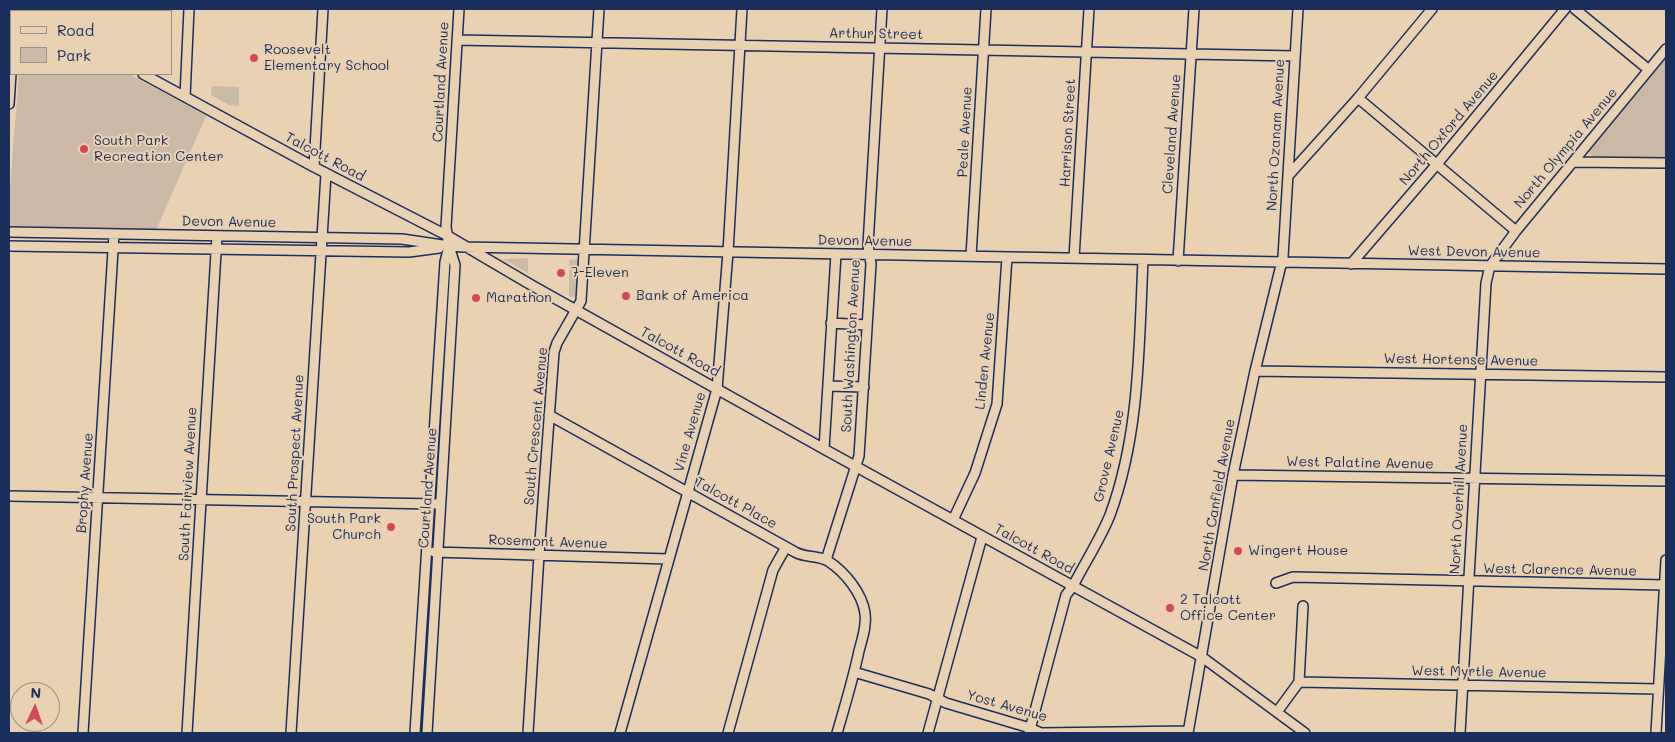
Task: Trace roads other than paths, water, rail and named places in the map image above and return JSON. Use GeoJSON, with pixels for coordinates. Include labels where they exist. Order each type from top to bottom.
{"type":"FeatureCollection","features":[{"type":"Feature","properties":{"kind":"street"},"geometry":{"type":"LineString","coordinates":[[185,97],[189,9]]}},
{"type":"Feature","properties":{"kind":"street"},"geometry":{"type":"LineString","coordinates":[[314,167],[323,9]]}},
{"type":"Feature","properties":{"kind":"street","name":"Courtland Avenue"},"geometry":{"type":"LineString","coordinates":[[427,733],[455,264],[446,227],[459,9]]}},
{"type":"Feature","properties":{"kind":"street","name":"South Crescent Avenue"},"geometry":{"type":"LineString","coordinates":[[528,733],[555,348],[581,301],[599,9]]}},
{"type":"Feature","properties":{"kind":"street","name":"Vine Avenue"},"geometry":{"type":"LineString","coordinates":[[620,733],[717,389],[728,252],[742,9]]}},
{"type":"Feature","properties":{"kind":"street","name":"South Washington Avenue"},"geometry":{"type":"LineString","coordinates":[[826,560],[858,456],[871,264],[868,245],[882,9]]}},
{"type":"Feature","properties":{"kind":"street","name":"Peale Avenue"},"geometry":{"type":"LineString","coordinates":[[972,256],[986,9]]}},
{"type":"Feature","properties":{"kind":"street","name":"Harrison Street"},"geometry":{"type":"LineString","coordinates":[[1074,258],[1089,9]]}},
{"type":"Feature","properties":{"kind":"street","name":"Cleveland Avenue"},"geometry":{"type":"LineString","coordinates":[[1178,260],[1194,9]]}},
{"type":"Feature","properties":{"kind":"street","name":"North Ozanam Avenue"},"geometry":{"type":"LineString","coordinates":[[1281,263],[1298,9]]}},
{"type":"Feature","properties":{"kind":"street"},"geometry":{"type":"LineString","coordinates":[[1288,176],[1358,98],[1432,9]]}},
{"type":"Feature","properties":{"kind":"street","name":"North Oxford Avenue"},"geometry":{"type":"LineString","coordinates":[[1352,264],[1566,9]]}},
{"type":"Feature","properties":{"kind":"street"},"geometry":{"type":"LineString","coordinates":[[1575,9],[1649,70]]}},
{"type":"Feature","properties":{"kind":"street","name":"Arthur Street"},"geometry":{"type":"LineString","coordinates":[[457,40],[1295,56]]}},
{"type":"Feature","properties":{"kind":"street","name":"North Olympia Avenue"},"geometry":{"type":"LineString","coordinates":[[1490,266],[1516,230],[1666,49]]}},
{"type":"Feature","properties":{"kind":"street"},"geometry":{"type":"LineString","coordinates":[[9,104],[11,75]]}},
{"type":"Feature","properties":{"kind":"street","name":"Talcott Road"},"geometry":{"type":"LineString","coordinates":[[145,75],[448,241]]}},
{"type":"Feature","properties":{"kind":"street"},"geometry":{"type":"LineString","coordinates":[[1358,98],[1516,230]]}},
{"type":"Feature","properties":{"kind":"street"},"geometry":{"type":"LineString","coordinates":[[1573,162],[1666,163]]}},
{"type":"Feature","properties":{"kind":"street","name":"South Prospect Avenue"},"geometry":{"type":"LineString","coordinates":[[291,733],[326,174]]}},
{"type":"Feature","properties":{"kind":"street","name":"Devon Avenue"},"geometry":{"type":"LineString","coordinates":[[9,232],[402,239],[448,241],[464,247],[1281,263]]}},
{"type":"Feature","properties":{"kind":"street","name":"Brophy Avenue"},"geometry":{"type":"LineString","coordinates":[[83,733],[114,234]]}},
{"type":"Feature","properties":{"kind":"street","name":"South Fairview Avenue"},"geometry":{"type":"LineString","coordinates":[[187,733],[217,236]]}},
{"type":"Feature","properties":{"kind":"street","name":"Courtland Avenue"},"geometry":{"type":"LineString","coordinates":[[415,733],[448,241]]}},
{"type":"Feature","properties":{"kind":"street","name":"Devon Avenue"},"geometry":{"type":"LineString","coordinates":[[9,246],[409,252],[448,241]]}},
{"type":"Feature","properties":{"kind":"street","name":"Talcott Road"},"geometry":{"type":"LineString","coordinates":[[464,247],[824,449],[1202,657],[1304,733]]}},
{"type":"Feature","properties":{"kind":"street"},"geometry":{"type":"LineString","coordinates":[[824,449],[836,254]]}},
{"type":"Feature","properties":{"kind":"street","name":"Linden Avenue"},"geometry":{"type":"LineString","coordinates":[[953,520],[975,473],[997,404],[1007,257]]}},
{"type":"Feature","properties":{"kind":"street","name":"Grove Avenue"},"geometry":{"type":"LineString","coordinates":[[1029,731],[1066,594],[1073,586],[1110,516],[1125,460],[1136,400],[1143,260]]}},
{"type":"Feature","properties":{"kind":"street","name":"West Devon Avenue"},"geometry":{"type":"LineString","coordinates":[[1281,263],[1666,269]]}},
{"type":"Feature","properties":{"kind":"street","name":"North Canfield Avenue"},"geometry":{"type":"LineString","coordinates":[[1188,732],[1234,475],[1255,371],[1281,263]]}},
{"type":"Feature","properties":{"kind":"street","name":"North Overhill Avenue"},"geometry":{"type":"LineString","coordinates":[[1460,733],[1480,374],[1486,283],[1490,266]]}},
{"type":"Feature","properties":{"kind":"street"},"geometry":{"type":"LineString","coordinates":[[831,323],[867,325]]}},
{"type":"Feature","properties":{"kind":"street","name":"West Hortense Avenue"},"geometry":{"type":"LineString","coordinates":[[1255,371],[1666,377]]}},
{"type":"Feature","properties":{"kind":"street"},"geometry":{"type":"LineString","coordinates":[[828,386],[864,387]]}},
{"type":"Feature","properties":{"kind":"street","name":"Talcott Place"},"geometry":{"type":"LineString","coordinates":[[549,415],[800,555],[826,560]]}},
{"type":"Feature","properties":{"kind":"street","name":"West Palatine Avenue"},"geometry":{"type":"LineString","coordinates":[[1234,475],[1666,481]]}},
{"type":"Feature","properties":{"kind":"street"},"geometry":{"type":"LineString","coordinates":[[9,496],[441,504]]}},
{"type":"Feature","properties":{"kind":"street"},"geometry":{"type":"LineString","coordinates":[[928,733],[982,536]]}},
{"type":"Feature","properties":{"kind":"street"},"geometry":{"type":"LineString","coordinates":[[728,733],[773,570],[786,547]]}},
{"type":"Feature","properties":{"kind":"street","name":"Rosemont Avenue"},"geometry":{"type":"LineString","coordinates":[[426,552],[668,559]]}},
{"type":"Feature","properties":{"kind":"street"},"geometry":{"type":"LineString","coordinates":[[826,560],[837,568],[854,587],[860,596],[865,614],[864,631],[837,733]]}},
{"type":"Feature","properties":{"kind":"street"},"geometry":{"type":"LineString","coordinates":[[1656,733],[1658,689],[1663,670],[1666,562]]}},
{"type":"Feature","properties":{"kind":"street","name":"West Clarence Avenue"},"geometry":{"type":"LineString","coordinates":[[1276,582],[1293,578],[1665,585]]}},
{"type":"Feature","properties":{"kind":"street"},"geometry":{"type":"LineString","coordinates":[[1277,712],[1300,682],[1303,606]]}},
{"type":"Feature","properties":{"kind":"street","name":"Yost Avenue"},"geometry":{"type":"LineString","coordinates":[[854,672],[929,694],[946,703],[1029,731],[1041,733],[1188,732]]}},
{"type":"Feature","properties":{"kind":"street","name":"West Myrtle Avenue"},"geometry":{"type":"LineString","coordinates":[[1300,682],[1658,689]]}},
{"type":"Feature","properties":{"kind":"place","name":"Roosevelt Elementary School"},"geometry":{"type":"Point","coordinates":[254,58]}},
{"type":"Feature","properties":{"kind":"place","name":"South Park Recreation Center"},"geometry":{"type":"Point","coordinates":[84,149]}},
{"type":"Feature","properties":{"kind":"place","name":"7-Eleven"},"geometry":{"type":"Point","coordinates":[561,273]}},
{"type":"Feature","properties":{"kind":"place","name":"Bank of America"},"geometry":{"type":"Point","coordinates":[626,296]}},
{"type":"Feature","properties":{"kind":"place","name":"Marathon"},"geometry":{"type":"Point","coordinates":[476,298]}},
{"type":"Feature","properties":{"kind":"place","name":"South Park Church"},"geometry":{"type":"Point","coordinates":[391,527]}},
{"type":"Feature","properties":{"kind":"place","name":"Wingert House"},"geometry":{"type":"Point","coordinates":[1238,551]}},
{"type":"Feature","properties":{"kind":"place","name":"2 Talcott Office Center"},"geometry":{"type":"Point","coordinates":[1170,608]}}]}
